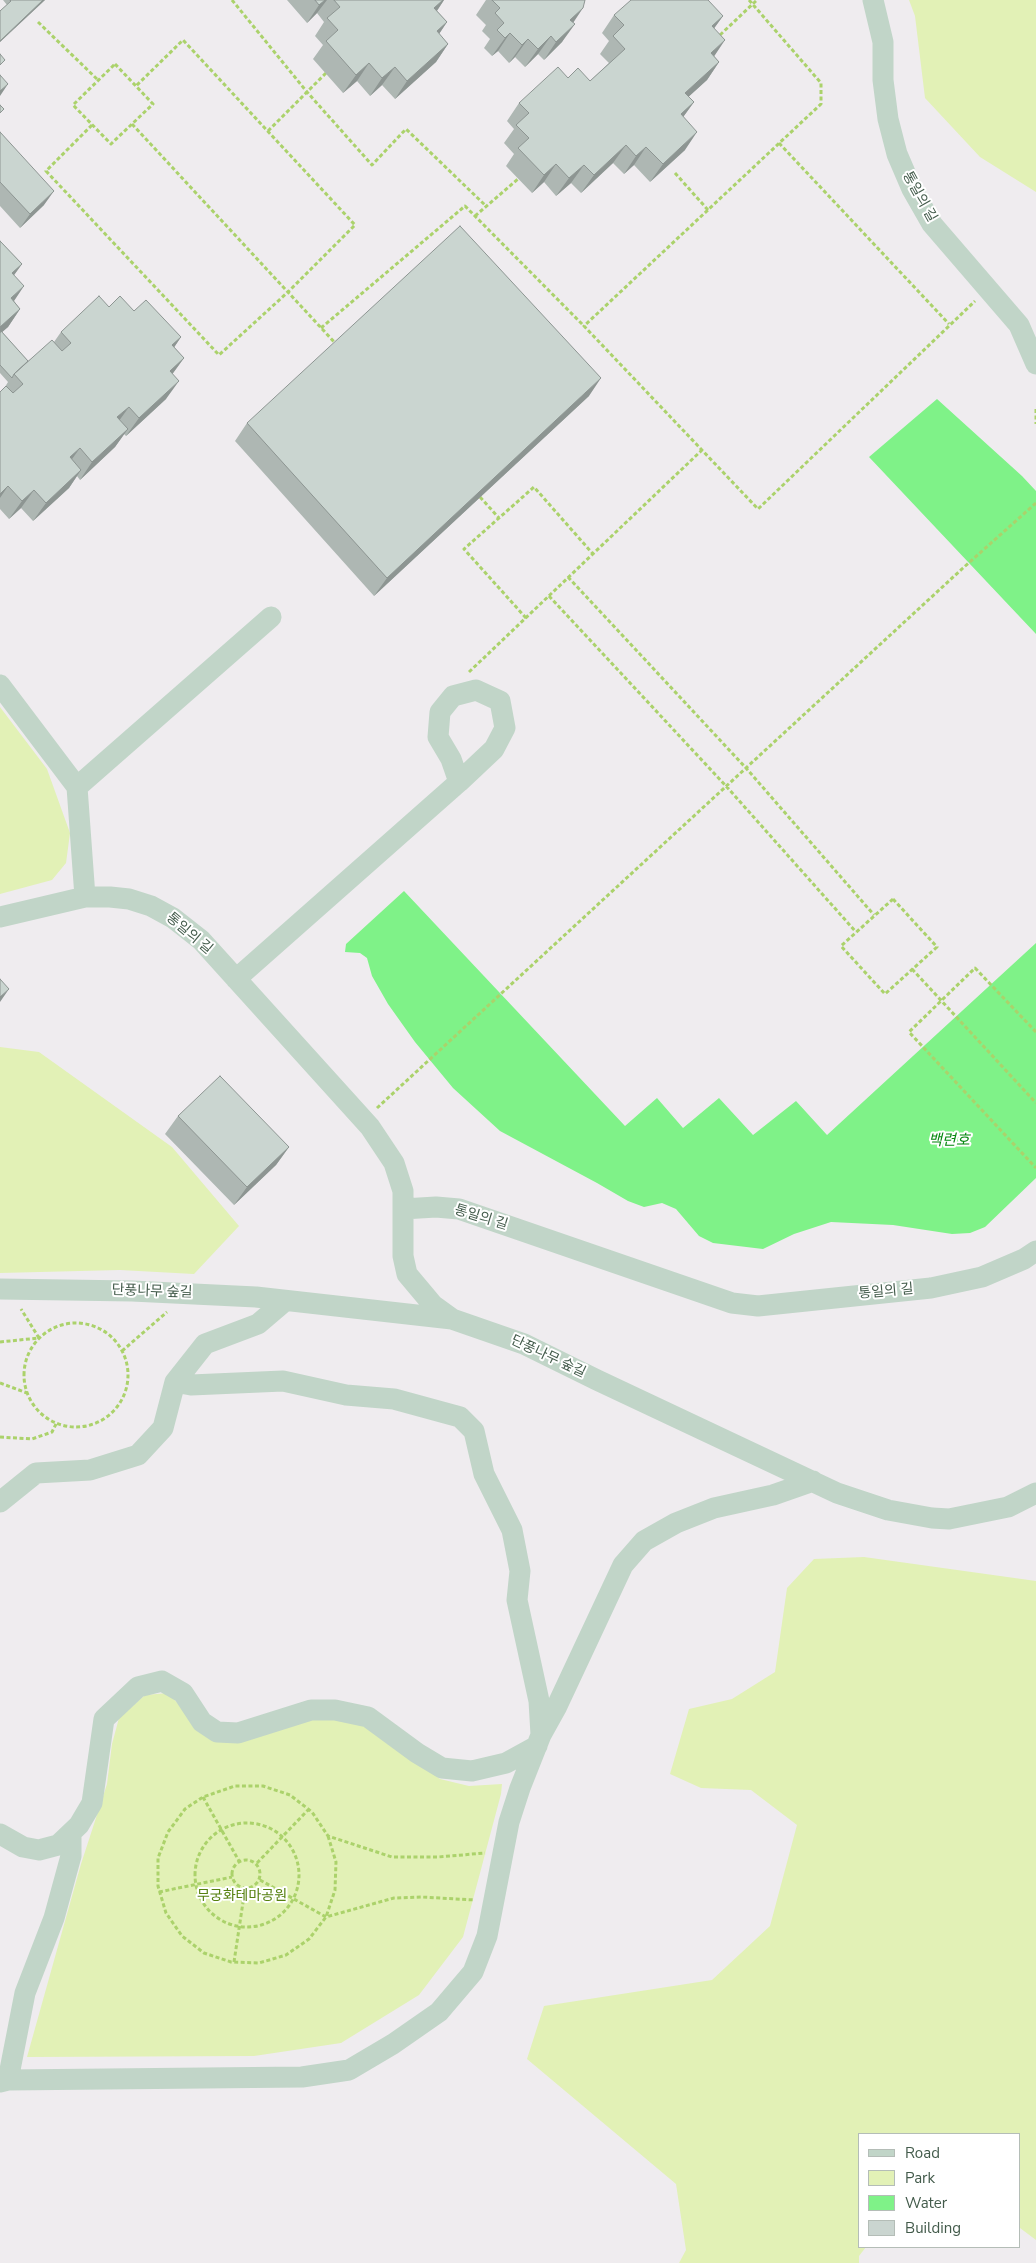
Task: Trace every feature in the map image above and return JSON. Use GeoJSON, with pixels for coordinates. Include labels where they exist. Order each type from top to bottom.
{"type":"FeatureCollection","features":[{"type":"Feature","properties":{"kind":"street","name":"통일의 길"},"geometry":{"type":"LineString","coordinates":[[873,0],[882,42],[883,80],[888,119],[897,154],[912,189],[932,224],[1019,325],[1036,364]]}},
{"type":"Feature","properties":{"kind":"street"},"geometry":{"type":"LineString","coordinates":[[77,787],[271,617]]}},
{"type":"Feature","properties":{"kind":"street"},"geometry":{"type":"LineString","coordinates":[[0,685],[77,787],[86,897]]}},
{"type":"Feature","properties":{"kind":"street"},"geometry":{"type":"LineString","coordinates":[[236,979],[459,782]]}},
{"type":"Feature","properties":{"kind":"street","name":"통일의 길"},"geometry":{"type":"LineString","coordinates":[[0,917],[86,897],[110,897],[129,899],[150,906],[173,918],[201,940],[364,1121],[394,1163],[403,1191],[403,1209],[436,1207],[459,1209],[732,1302],[758,1306],[931,1288],[982,1277],[1024,1259],[1036,1251]]}},
{"type":"Feature","properties":{"kind":"street"},"geometry":{"type":"LineString","coordinates":[[403,1209],[404,1256],[407,1274],[434,1305],[452,1319]]}},
{"type":"Feature","properties":{"kind":"street","name":"단풍나무 숲길"},"geometry":{"type":"LineString","coordinates":[[4,1289],[256,1297],[452,1319],[524,1344],[861,1502],[888,1510],[949,1519],[1008,1506],[1036,1493]]}},
{"type":"Feature","properties":{"kind":"street"},"geometry":{"type":"LineString","coordinates":[[0,1502],[36,1473],[90,1470],[138,1455],[163,1428],[175,1382],[205,1344],[258,1324],[285,1301]]}},
{"type":"Feature","properties":{"kind":"street"},"geometry":{"type":"LineString","coordinates":[[175,1382],[191,1385],[283,1381],[346,1394],[394,1399],[460,1417],[474,1431],[484,1474],[512,1530],[520,1571],[516,1600],[539,1701],[539,1740]]}},
{"type":"Feature","properties":{"kind":"street"},"geometry":{"type":"LineString","coordinates":[[71,1833],[71,1856],[54,1918],[24,1993],[4,2081],[302,2077],[349,2070],[393,2044],[439,2012],[473,1972],[487,1936],[509,1822],[539,1740],[623,1566],[644,1541],[676,1523],[714,1508],[772,1495],[813,1481]]}},
{"type":"Feature","properties":{"kind":"street"},"geometry":{"type":"LineString","coordinates":[[0,1834],[23,1847],[39,1850],[58,1845],[71,1833],[79,1825],[92,1803],[104,1719],[138,1687],[162,1681],[183,1693],[202,1722],[217,1732],[238,1733],[311,1710],[335,1710],[368,1717],[411,1749],[442,1768],[472,1771],[506,1763],[539,1740]]}},
{"type":"Feature","properties":{"kind":"path"},"geometry":{"type":"LineString","coordinates":[[232,0],[308,92],[372,165],[406,129],[486,206]]}},
{"type":"Feature","properties":{"kind":"path"},"geometry":{"type":"LineString","coordinates":[[584,326],[821,104],[821,83],[749,0]]}},
{"type":"Feature","properties":{"kind":"path"},"geometry":{"type":"LineString","coordinates":[[720,35],[758,0]]}},
{"type":"Feature","properties":{"kind":"path"},"geometry":{"type":"LineString","coordinates":[[38,22],[99,80]]}},
{"type":"Feature","properties":{"kind":"path"},"geometry":{"type":"LineString","coordinates":[[92,125],[46,171],[219,355],[288,292],[355,225],[183,40],[136,86]]}},
{"type":"Feature","properties":{"kind":"path"},"geometry":{"type":"LineString","coordinates":[[115,64],[153,104],[111,144],[73,105],[99,80],[115,64]]}},
{"type":"Feature","properties":{"kind":"path"},"geometry":{"type":"LineString","coordinates":[[268,131],[326,73]]}},
{"type":"Feature","properties":{"kind":"path"},"geometry":{"type":"LineString","coordinates":[[132,124],[337,346]]}},
{"type":"Feature","properties":{"kind":"path"},"geometry":{"type":"LineString","coordinates":[[779,143],[950,324]]}},
{"type":"Feature","properties":{"kind":"path"},"geometry":{"type":"LineString","coordinates":[[675,173],[708,210]]}},
{"type":"Feature","properties":{"kind":"path"},"geometry":{"type":"LineString","coordinates":[[475,216],[518,179]]}},
{"type":"Feature","properties":{"kind":"path"},"geometry":{"type":"LineString","coordinates":[[322,328],[465,206],[584,326],[758,509],[989,288]]}},
{"type":"Feature","properties":{"kind":"path"},"geometry":{"type":"LineString","coordinates":[[1036,409],[1036,424]]}},
{"type":"Feature","properties":{"kind":"path"},"geometry":{"type":"LineString","coordinates":[[466,675],[702,450]]}},
{"type":"Feature","properties":{"kind":"path"},"geometry":{"type":"LineString","coordinates":[[526,618],[464,549],[534,487],[593,554]]}},
{"type":"Feature","properties":{"kind":"path"},"geometry":{"type":"LineString","coordinates":[[480,497],[498,518]]}},
{"type":"Feature","properties":{"kind":"path"},"geometry":{"type":"LineString","coordinates":[[364,1121],[963,568],[1036,504]]}},
{"type":"Feature","properties":{"kind":"path"},"geometry":{"type":"LineString","coordinates":[[568,578],[746,768],[874,915]]}},
{"type":"Feature","properties":{"kind":"path"},"geometry":{"type":"LineString","coordinates":[[549,596],[726,786],[856,932]]}},
{"type":"Feature","properties":{"kind":"path"},"geometry":{"type":"LineString","coordinates":[[893,899],[937,947],[885,994],[841,946],[856,932],[893,899]]}},
{"type":"Feature","properties":{"kind":"path"},"geometry":{"type":"LineString","coordinates":[[1036,1032],[975,968],[909,1032],[1036,1168]]}},
{"type":"Feature","properties":{"kind":"path"},"geometry":{"type":"LineString","coordinates":[[912,969],[1036,1103]]}},
{"type":"Feature","properties":{"kind":"path"},"geometry":{"type":"LineString","coordinates":[[4,1289],[39,1338]]}},
{"type":"Feature","properties":{"kind":"path"},"geometry":{"type":"LineString","coordinates":[[122,1351],[189,1294]]}},
{"type":"Feature","properties":{"kind":"path"},"geometry":{"type":"LineString","coordinates":[[70,1323],[88,1324],[104,1330],[117,1342],[122,1351],[129,1374],[126,1391],[119,1406],[106,1418],[91,1426],[73,1428],[56,1424],[42,1415],[30,1402],[24,1386],[24,1368],[29,1352],[39,1338],[53,1328],[70,1323]]}},
{"type":"Feature","properties":{"kind":"path"},"geometry":{"type":"LineString","coordinates":[[0,1342],[39,1338]]}},
{"type":"Feature","properties":{"kind":"path"},"geometry":{"type":"LineString","coordinates":[[0,1383],[27,1393]]}},
{"type":"Feature","properties":{"kind":"path"},"geometry":{"type":"LineString","coordinates":[[0,1437],[32,1439],[52,1432],[56,1424]]}},
{"type":"Feature","properties":{"kind":"path"},"geometry":{"type":"LineString","coordinates":[[235,1786],[263,1786],[290,1795],[308,1810],[328,1836],[336,1862],[336,1890],[326,1917],[309,1939],[286,1955],[259,1963],[234,1962],[204,1953],[182,1936],[166,1913],[158,1886],[158,1858],[168,1832],[185,1809],[203,1797],[235,1786]]}},
{"type":"Feature","properties":{"kind":"path"},"geometry":{"type":"LineString","coordinates":[[203,1797],[239,1862]]}},
{"type":"Feature","properties":{"kind":"path"},"geometry":{"type":"LineString","coordinates":[[256,1863],[308,1810]]}},
{"type":"Feature","properties":{"kind":"path"},"geometry":{"type":"LineString","coordinates":[[253,1823],[269,1828],[282,1837],[293,1850],[298,1866],[298,1883],[293,1899],[284,1912],[271,1921],[255,1926],[239,1926],[224,1921],[211,1912],[201,1900],[196,1884],[195,1868],[200,1853],[209,1839],[221,1829],[237,1824],[253,1823]]}},
{"type":"Feature","properties":{"kind":"path"},"geometry":{"type":"LineString","coordinates":[[328,1836],[392,1858],[438,1857],[503,1851]]}},
{"type":"Feature","properties":{"kind":"path"},"geometry":{"type":"LineString","coordinates":[[248,1860],[256,1863],[261,1871],[260,1880],[254,1887],[245,1889],[236,1886],[232,1877],[233,1868],[239,1862],[248,1860]]}},
{"type":"Feature","properties":{"kind":"path"},"geometry":{"type":"LineString","coordinates":[[160,1892],[232,1877]]}},
{"type":"Feature","properties":{"kind":"path"},"geometry":{"type":"LineString","coordinates":[[260,1880],[326,1917],[394,1898],[421,1897],[494,1901]]}},
{"type":"Feature","properties":{"kind":"path"},"geometry":{"type":"LineString","coordinates":[[234,1962],[245,1889]]}},
{"type":"Feature","properties":{"kind":"green space"},"geometry":{"type":"Polygon","coordinates":[[[909,0],[1036,0],[1036,192],[980,157],[925,98],[915,16],[909,0]]]}},
{"type":"Feature","properties":{"kind":"green space"},"geometry":{"type":"Polygon","coordinates":[[[0,707],[47,769],[70,833],[66,863],[52,880],[0,894],[0,707]]]}},
{"type":"Feature","properties":{"kind":"green space"},"geometry":{"type":"Polygon","coordinates":[[[0,1047],[39,1052],[172,1147],[239,1226],[194,1274],[120,1270],[0,1273],[0,1047]]]}},
{"type":"Feature","properties":{"kind":"green space"},"geometry":{"type":"Polygon","coordinates":[[[864,1557],[1036,1581],[1036,2240],[1021,2229],[1021,2133],[858,2133],[858,2248],[865,2248],[859,2256],[859,2263],[679,2263],[686,2250],[676,2184],[527,2059],[544,2006],[712,1980],[770,1926],[797,1825],[751,1790],[701,1788],[670,1774],[689,1709],[732,1699],[775,1672],[787,1588],[814,1559],[864,1557]]]}},
{"type":"Feature","properties":{"kind":"green space","name":"무궁화테마공원"},"geometry":{"type":"Polygon","coordinates":[[[168,1693],[207,1734],[322,1717],[370,1726],[440,1779],[469,1786],[502,1784],[501,1794],[463,1937],[419,1995],[341,2043],[254,2056],[27,2057],[81,1864],[107,1784],[112,1744],[119,1718],[145,1695],[168,1693]]]}},
{"type":"Feature","properties":{"kind":"water"},"geometry":{"type":"Polygon","coordinates":[[[937,399],[1036,491],[1036,634],[869,457],[937,399]]]}},
{"type":"Feature","properties":{"kind":"water","name":"백련호"},"geometry":{"type":"Polygon","coordinates":[[[404,891],[625,1126],[657,1098],[683,1128],[719,1098],[753,1135],[796,1101],[827,1135],[1036,943],[1036,1178],[985,1227],[970,1233],[952,1234],[893,1225],[831,1222],[794,1234],[763,1249],[713,1243],[699,1236],[676,1209],[662,1203],[644,1207],[628,1201],[500,1131],[453,1088],[415,1042],[388,1004],[372,976],[367,958],[360,953],[345,952],[346,944],[404,891]]]}},
{"type":"Feature","properties":{"kind":"building"},"geometry":{"type":"Polygon","coordinates":[[[10,0],[43,0],[0,41],[0,11],[10,0]]]}},
{"type":"Feature","properties":{"kind":"building"},"geometry":{"type":"Polygon","coordinates":[[[315,0],[325,0],[319,5],[315,0]]]}},
{"type":"Feature","properties":{"kind":"building"},"geometry":{"type":"Polygon","coordinates":[[[334,0],[443,0],[434,8],[447,22],[437,31],[448,44],[407,81],[395,67],[382,78],[369,63],[356,75],[326,41],[338,30],[327,18],[340,7],[334,0]]]}},
{"type":"Feature","properties":{"kind":"building"},"geometry":{"type":"Polygon","coordinates":[[[492,0],[585,0],[583,8],[570,20],[575,24],[556,42],[551,36],[538,49],[528,39],[522,45],[510,33],[505,38],[497,30],[504,23],[495,13],[500,8],[492,0]]]}},
{"type":"Feature","properties":{"kind":"building"},"geometry":{"type":"Polygon","coordinates":[[[631,0],[708,0],[723,16],[712,26],[725,40],[711,53],[719,62],[685,93],[694,102],[681,114],[697,132],[663,164],[646,147],[636,156],[626,145],[594,175],[584,165],[569,178],[556,164],[544,175],[518,148],[529,138],[516,125],[529,113],[519,103],[558,67],[568,78],[578,68],[590,81],[625,49],[613,36],[624,25],[614,15],[631,0]]]}},
{"type":"Feature","properties":{"kind":"building"},"geometry":{"type":"Polygon","coordinates":[[[0,54],[5,60],[0,65],[0,54]]]}},
{"type":"Feature","properties":{"kind":"building"},"geometry":{"type":"Polygon","coordinates":[[[0,75],[8,84],[0,91],[0,75]]]}},
{"type":"Feature","properties":{"kind":"building"},"geometry":{"type":"Polygon","coordinates":[[[0,105],[4,109],[0,113],[0,105]]]}},
{"type":"Feature","properties":{"kind":"building"},"geometry":{"type":"Polygon","coordinates":[[[0,132],[54,191],[30,214],[0,182],[0,132]]]}},
{"type":"Feature","properties":{"kind":"building"},"geometry":{"type":"Polygon","coordinates":[[[460,226],[601,378],[387,578],[247,423],[460,226]]]}},
{"type":"Feature","properties":{"kind":"building"},"geometry":{"type":"Polygon","coordinates":[[[0,241],[22,264],[12,273],[24,286],[11,298],[20,309],[0,327],[0,241]]]}},
{"type":"Feature","properties":{"kind":"building"},"geometry":{"type":"Polygon","coordinates":[[[99,296],[109,307],[120,296],[134,311],[146,300],[181,337],[172,345],[184,358],[170,371],[179,381],[139,418],[129,407],[117,417],[128,429],[92,462],[80,448],[70,457],[81,470],[46,503],[34,490],[22,501],[8,486],[0,494],[0,392],[6,386],[13,393],[23,384],[14,374],[52,340],[62,351],[71,343],[61,332],[99,296]]]}},
{"type":"Feature","properties":{"kind":"building"},"geometry":{"type":"Polygon","coordinates":[[[1,331],[28,361],[12,378],[0,365],[1,331]]]}},
{"type":"Feature","properties":{"kind":"building"},"geometry":{"type":"Polygon","coordinates":[[[0,979],[9,989],[0,997],[0,979]]]}},
{"type":"Feature","properties":{"kind":"building"},"geometry":{"type":"Polygon","coordinates":[[[220,1076],[289,1147],[247,1187],[178,1116],[220,1076]]]}}]}
